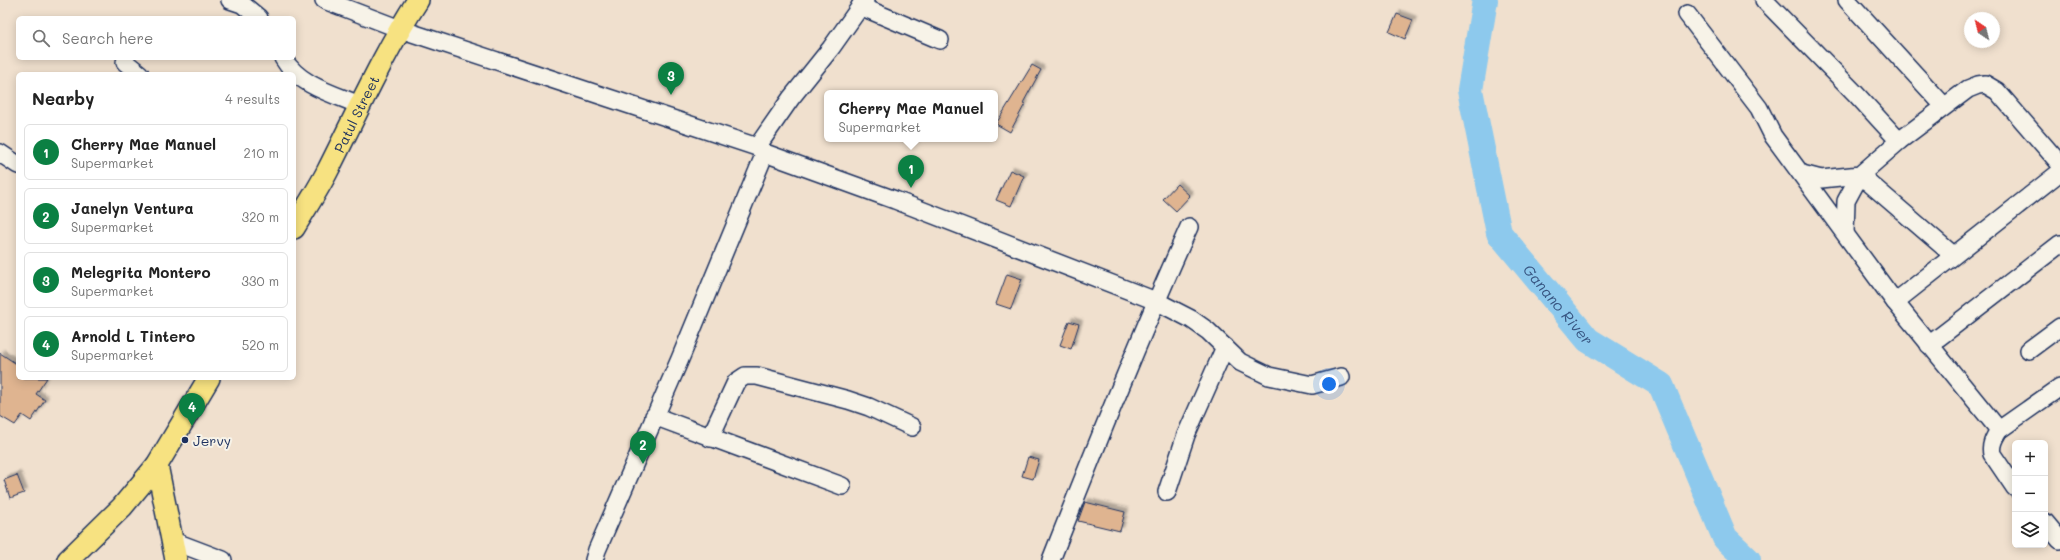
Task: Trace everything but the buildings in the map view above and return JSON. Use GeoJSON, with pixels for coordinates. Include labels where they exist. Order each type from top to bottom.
{"type":"FeatureCollection","features":[{"type":"Feature","properties":{"kind":"main road","name":"Patul Street"},"geometry":{"type":"LineString","coordinates":[[296,225],[328,171],[360,104],[400,29],[418,0]]}},
{"type":"Feature","properties":{"kind":"main road"},"geometry":{"type":"LineString","coordinates":[[68,560],[122,506],[157,465],[208,380]]}},
{"type":"Feature","properties":{"kind":"main road"},"geometry":{"type":"LineString","coordinates":[[157,465],[175,550]]}},
{"type":"Feature","properties":{"kind":"street"},"geometry":{"type":"LineString","coordinates":[[230,0],[242,4],[257,16]]}},
{"type":"Feature","properties":{"kind":"street"},"geometry":{"type":"LineString","coordinates":[[324,0],[400,29],[761,150],[1156,301],[1190,319],[1208,331],[1240,362],[1269,376],[1290,382],[1312,385],[1341,377]]}},
{"type":"Feature","properties":{"kind":"street"},"geometry":{"type":"LineString","coordinates":[[1764,0],[1855,93],[1899,141]]}},
{"type":"Feature","properties":{"kind":"street"},"geometry":{"type":"LineString","coordinates":[[1847,0],[1944,106]]}},
{"type":"Feature","properties":{"kind":"street"},"geometry":{"type":"LineString","coordinates":[[594,560],[654,416],[761,150],[791,98],[831,48],[863,3],[940,40]]}},
{"type":"Feature","properties":{"kind":"street"},"geometry":{"type":"LineString","coordinates":[[1687,14],[1759,108],[1773,136],[1895,302],[1999,430]]}},
{"type":"Feature","properties":{"kind":"street"},"geometry":{"type":"LineString","coordinates":[[284,60],[292,72]]}},
{"type":"Feature","properties":{"kind":"street"},"geometry":{"type":"LineString","coordinates":[[125,62],[138,72]]}},
{"type":"Feature","properties":{"kind":"street"},"geometry":{"type":"LineString","coordinates":[[296,76],[320,88],[360,104]]}},
{"type":"Feature","properties":{"kind":"street"},"geometry":{"type":"LineString","coordinates":[[1845,234],[1846,202],[1860,175],[1899,141],[1944,106],[1968,89],[1978,84],[1986,84],[1997,91],[2060,164]]}},
{"type":"Feature","properties":{"kind":"street"},"geometry":{"type":"LineString","coordinates":[[0,153],[16,163]]}},
{"type":"Feature","properties":{"kind":"street"},"geometry":{"type":"LineString","coordinates":[[1895,302],[2060,172]]}},
{"type":"Feature","properties":{"kind":"street"},"geometry":{"type":"LineString","coordinates":[[1802,174],[1821,179],[1860,175],[1953,255]]}},
{"type":"Feature","properties":{"kind":"street"},"geometry":{"type":"LineString","coordinates":[[1051,560],[1156,301],[1190,227]]}},
{"type":"Feature","properties":{"kind":"street"},"geometry":{"type":"LineString","coordinates":[[1929,345],[2060,244]]}},
{"type":"Feature","properties":{"kind":"street"},"geometry":{"type":"LineString","coordinates":[[2029,350],[2060,327]]}},
{"type":"Feature","properties":{"kind":"street"},"geometry":{"type":"LineString","coordinates":[[1167,492],[1186,435],[1225,348]]}},
{"type":"Feature","properties":{"kind":"street"},"geometry":{"type":"LineString","coordinates":[[710,438],[736,382],[745,376],[757,376],[848,400],[869,407],[912,427]]}},
{"type":"Feature","properties":{"kind":"street"},"geometry":{"type":"LineString","coordinates":[[2012,484],[1992,454],[1992,443],[1999,430],[2060,387]]}},
{"type":"Feature","properties":{"kind":"street"},"geometry":{"type":"LineString","coordinates":[[654,416],[842,486]]}},
{"type":"Feature","properties":{"kind":"street"},"geometry":{"type":"LineString","coordinates":[[2048,526],[2060,540]]}},
{"type":"Feature","properties":{"kind":"street"},"geometry":{"type":"LineString","coordinates":[[175,550],[223,560]]}},
{"type":"Feature","properties":{"kind":"waterway","name":"Ganano River"},"geometry":{"type":"LineString","coordinates":[[1485,0],[1470,90],[1499,233],[1588,340],[1661,385],[1725,538],[1748,560]]}},
{"type":"Feature","properties":{"kind":"place","name":"Melegrita Montero"},"geometry":{"type":"Point","coordinates":[671,95]}},
{"type":"Feature","properties":{"kind":"place","name":"Cherry Mae Manuel"},"geometry":{"type":"Point","coordinates":[911,188]}},
{"type":"Feature","properties":{"kind":"place","name":"Arnold L Tintero"},"geometry":{"type":"Point","coordinates":[192,426]}},
{"type":"Feature","properties":{"kind":"place","name":"Jervy"},"geometry":{"type":"Point","coordinates":[185,440]}},
{"type":"Feature","properties":{"kind":"place","name":"Janelyn Ventura"},"geometry":{"type":"Point","coordinates":[643,464]}}]}
